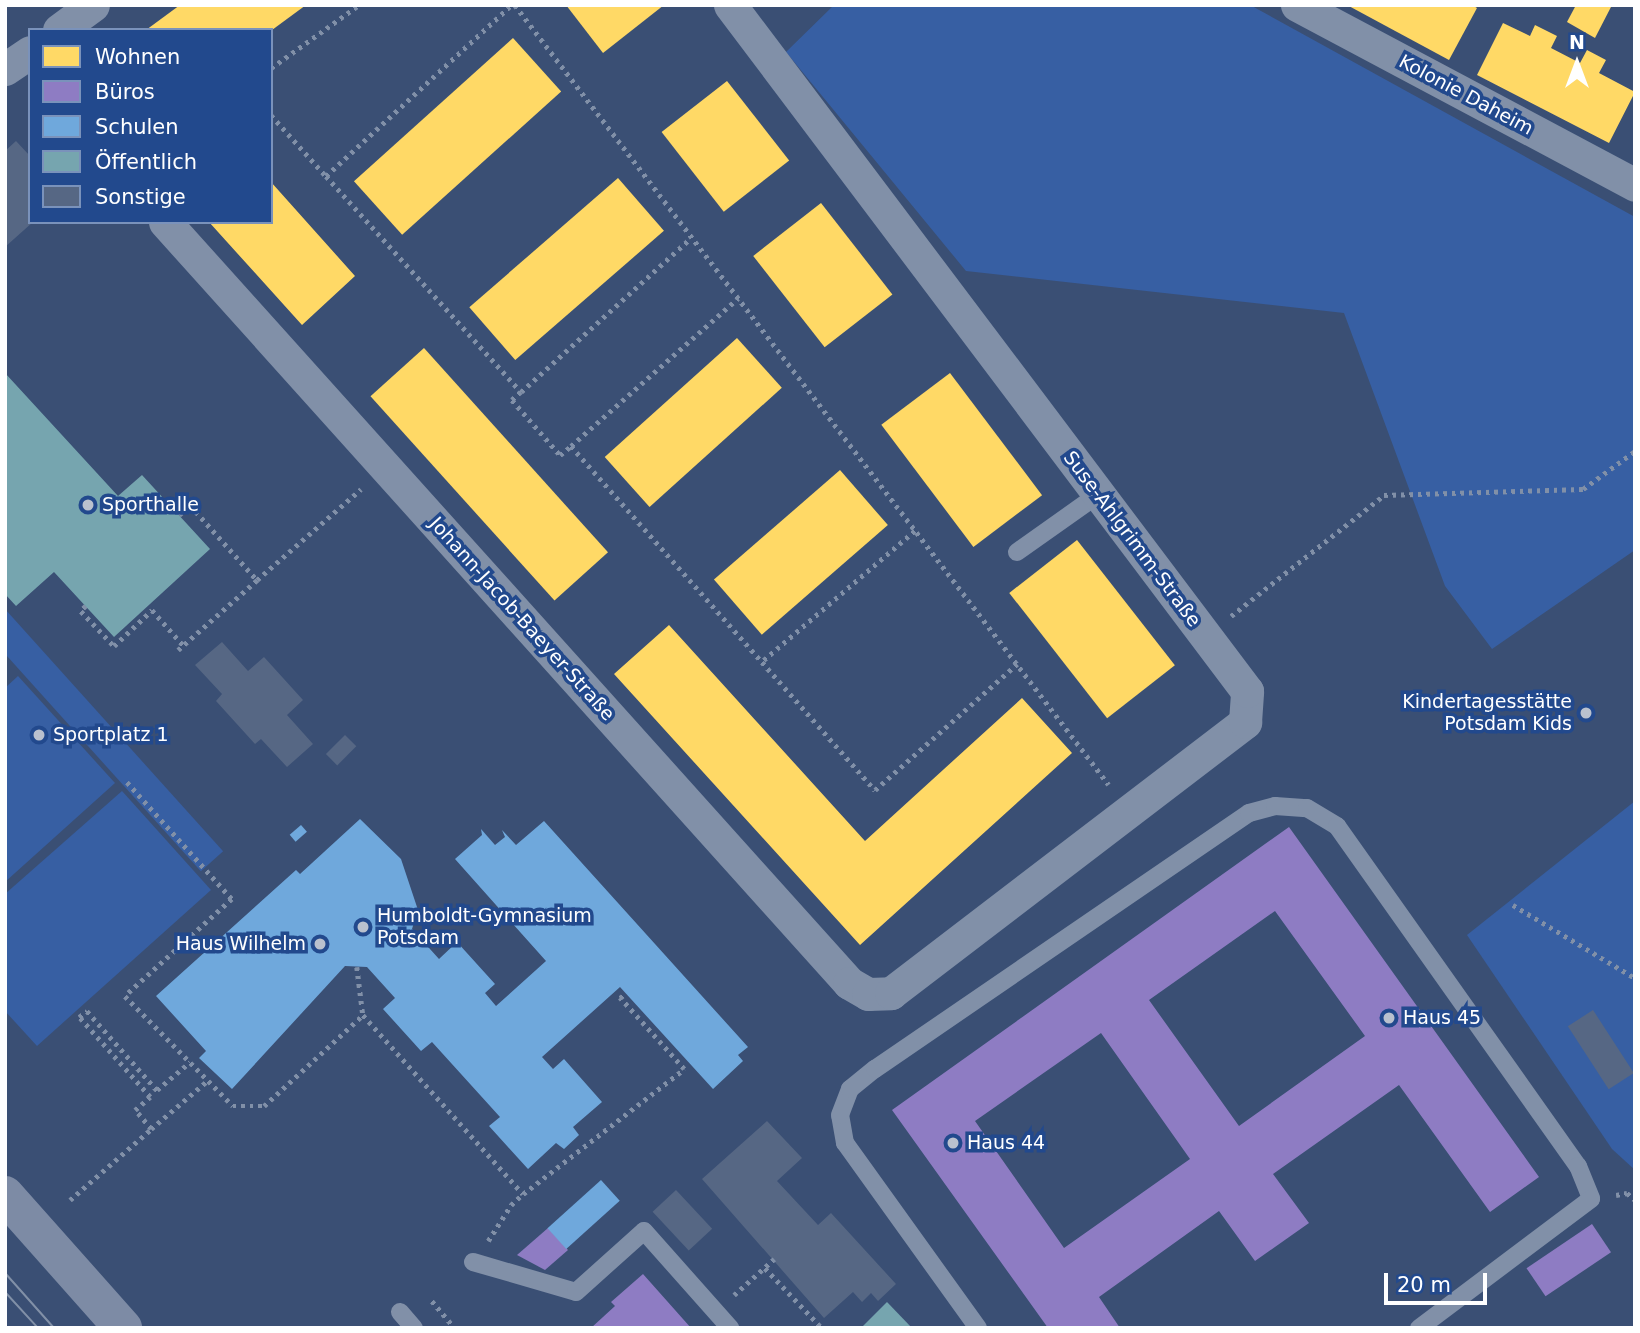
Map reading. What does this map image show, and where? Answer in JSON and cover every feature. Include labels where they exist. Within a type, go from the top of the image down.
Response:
[{"type":"main road","points":[[5,1195],[123,1328]]},
{"type":"street","points":[[63,28],[93,5]]},
{"type":"street","name":"Suse-Ahlgrimm-Straße","points":[[730,5],[1247,691],[1245,723],[891,993]]},
{"type":"street","name":"Kolonie Daheim","points":[[1297,5],[1635,185]]},
{"type":"street","name":"Johann-Jacob-Baeyer-Straße","points":[[167,224],[849,983],[869,994],[891,993]]},
{"type":"lane","points":[[1017,552],[1099,494]]},
{"type":"lane","points":[[978,1328],[845,1143],[840,1115],[850,1089],[875,1069],[1249,813],[1276,806],[1307,808],[1337,826],[1578,1166],[1591,1199],[1419,1328]]},
{"type":"lane","points":[[473,1262],[576,1292],[644,1231],[730,1328]]},
{"type":"lane","points":[[400,1312],[414,1328]]},
{"type":"path","points":[[273,67],[359,5]]},
{"type":"path","points":[[326,176],[513,5],[1128,811]]},
{"type":"path","points":[[273,116],[521,392]]},
{"type":"path","points":[[691,237],[512,400],[561,455],[738,298]]},
{"type":"path","points":[[571,446],[875,790],[1017,664]]},
{"type":"path","points":[[1206,636],[1384,495],[1583,489],[1635,451]]},
{"type":"path","points":[[178,650],[385,467]]},
{"type":"path","points":[[179,515],[190,505],[257,580]]},
{"type":"path","points":[[762,662],[915,531]]},
{"type":"path","points":[[86,606],[81,611],[114,646],[152,610],[183,645]]},
{"type":"path","points":[[127,782],[232,899],[125,996],[233,1106],[264,1106],[363,1015]]},
{"type":"path","points":[[1513,905],[1635,978]]},
{"type":"path","points":[[357,967],[363,1015],[523,1194]]},
{"type":"path","points":[[473,1262],[512,1205],[523,1194],[684,1069],[620,998],[626,993]]},
{"type":"path","points":[[151,1129],[135,1110],[150,1097],[79,1017],[87,1011],[157,1090],[190,1062]]},
{"type":"path","points":[[70,1200],[207,1080]]},
{"type":"path","points":[[713,1308],[732,1297],[774,1259]]},
{"type":"path","points":[[765,1268],[822,1328]]},
{"type":"path","points":[[432,1301],[455,1328]]},
{"type":"shaded area","points":[[834,5],[1250,5],[1635,217],[1635,550],[1492,649],[1445,586],[1344,313],[966,271],[786,52]]},
{"type":"shaded area","points":[[5,609],[223,851],[201,871],[5,654]]},
{"type":"shaded area","name":"Sportplatz 1","points":[[18,676],[115,783],[5,882],[5,688]]},
{"type":"shaded area","points":[[122,791],[211,890],[37,1046],[5,1011],[5,894]]},
{"type":"shaded area","points":[[1635,801],[1635,1170],[1612,1149],[1467,935]]},
{"type":"building: Wohnen","points":[[180,5],[306,5],[273,29],[149,28]]},
{"type":"building: Wohnen","points":[[566,5],[664,5],[603,53]]},
{"type":"building: Wohnen","points":[[1347,5],[1472,5],[1477,8],[1449,60]]},
{"type":"building: Wohnen","points":[[1576,5],[1612,5],[1595,38],[1567,22]]},
{"type":"building: Wohnen","points":[[1503,23],[1530,36],[1535,25],[1557,36],[1551,48],[1580,63],[1587,50],[1606,60],[1599,73],[1635,92],[1609,143],[1477,75]]},
{"type":"building: Wohnen","points":[[513,38],[561,92],[402,235],[354,181]]},
{"type":"building: Wohnen","points":[[727,81],[789,161],[724,212],[662,132]]},
{"type":"building: Wohnen","points":[[618,178],[664,231],[515,360],[469,307]]},
{"type":"building: Wohnen","points":[[273,184],[355,276],[302,325],[211,224],[273,224]]},
{"type":"building: Wohnen","points":[[821,203],[892,294],[825,347],[753,256]]},
{"type":"building: Wohnen","points":[[737,338],[782,388],[650,507],[605,457]]},
{"type":"building: Wohnen","points":[[424,348],[608,552],[555,601],[370,396]]},
{"type":"building: Wohnen","points":[[950,373],[1042,495],[973,547],[881,425]]},
{"type":"building: Wohnen","points":[[840,470],[888,525],[762,635],[714,580]]},
{"type":"building: Wohnen","points":[[1077,540],[1175,665],[1107,718],[1009,593]]},
{"type":"building: Wohnen","points":[[669,625],[865,841],[1022,698],[1072,753],[860,945],[614,674]]},
{"type":"building: Büros","points":[[1289,827],[1539,1177],[1490,1212],[1399,1085],[1273,1174],[1309,1223],[1255,1261],[1219,1211],[1099,1297],[1120,1328],[1048,1328],[892,1110]],"holes":[[[1275,911],[1365,1036],[1239,1126],[1149,1000]],[[1101,1033],[1190,1159],[1064,1248],[975,1121]]]},
{"type":"building: Büros","points":[[1592,1224],[1611,1252],[1546,1296],[1527,1268]]},
{"type":"building: Büros","points":[[548,1228],[568,1250],[545,1270],[517,1255]]},
{"type":"building: Büros","points":[[643,1274],[691,1328],[591,1328],[615,1306],[611,1302]]},
{"type":"building: Schulen","points":[[360,819],[401,859],[418,910],[412,929],[439,959],[457,942],[495,984],[485,993],[496,1006],[546,961],[455,859],[482,835],[481,829],[495,845],[505,837],[502,830],[516,845],[544,821],[748,1047],[738,1055],[743,1061],[713,1089],[620,987],[542,1057],[553,1069],[564,1059],[602,1102],[573,1127],[579,1135],[564,1149],[556,1143],[528,1169],[489,1126],[500,1117],[432,1042],[421,1051],[383,1009],[395,998],[367,967],[345,966],[232,1089],[199,1058],[206,1051],[156,996],[296,870],[300,874]]},
{"type":"building: Schulen","points":[[301,825],[307,832],[296,842],[290,835]]},
{"type":"building: Schulen","points":[[601,1180],[620,1201],[566,1249],[547,1228]]},
{"type":"building: Öffentlich","name":"Sporthalle","points":[[5,373],[118,496],[142,475],[210,549],[114,637],[54,572],[16,606],[5,594]]},
{"type":"building: Öffentlich","points":[[887,1302],[912,1328],[861,1328]]},
{"type":"building: Sonstige","points":[[16,141],[28,154],[28,224],[31,224],[5,247],[5,151]]},
{"type":"building: Sonstige","points":[[222,642],[248,671],[264,657],[303,700],[287,715],[313,744],[287,767],[261,739],[255,744],[216,701],[222,694],[195,665]]},
{"type":"building: Sonstige","points":[[345,735],[356,746],[337,765],[326,754]]},
{"type":"building: Sonstige","points":[[1593,1010],[1634,1073],[1609,1089],[1568,1026]]},
{"type":"building: Sonstige","points":[[767,1121],[802,1158],[777,1181],[818,1225],[831,1213],[896,1284],[878,1301],[871,1293],[862,1302],[853,1292],[824,1318],[702,1179]]},
{"type":"building: Sonstige","points":[[676,1190],[712,1229],[689,1251],[653,1212]]},
{"type":"tram line","points":[[5,1273],[54,1328]]},
{"type":"tram line","points":[[5,1292],[38,1328]]},
{"type":"place","name":"Sporthalle","points":[[88,505]]},
{"type":"place","name":"Kindertagesstätte Potsdam Kids","points":[[1586,713]]},
{"type":"place","name":"Sportplatz 1","points":[[39,735]]},
{"type":"place","name":"Humboldt-Gymnasium Potsdam","points":[[363,927]]},
{"type":"place","name":"Haus Wilhelm","points":[[320,944]]},
{"type":"place","name":"Haus 45","points":[[1389,1018]]},
{"type":"place","name":"Haus 44","points":[[953,1143]]}]
